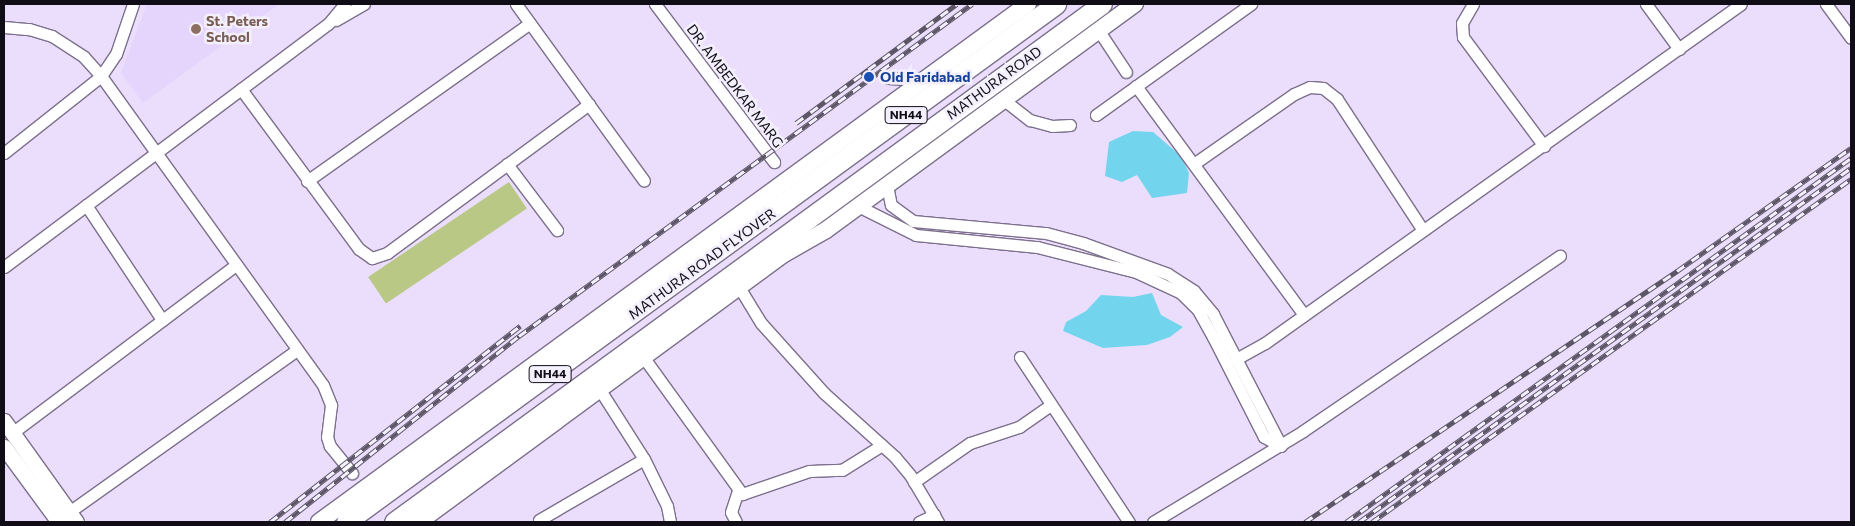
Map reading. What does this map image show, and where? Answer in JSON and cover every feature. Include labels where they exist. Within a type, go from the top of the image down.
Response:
[{"type":"highway","name":"MATHURA ROAD FLYOVER","points":[[346,522],[755,226],[1056,4]]},
{"type":"highway","name":"MATHURA ROAD","points":[[862,180],[1102,4]]},
{"type":"highway","name":"MATHURA ROAD FLYOVER","points":[[394,522],[769,250],[862,180]]},
{"type":"highway","points":[[793,249],[862,180]]},
{"type":"main road","points":[[319,522],[1028,4]]},
{"type":"main road","points":[[419,522],[739,287],[858,206],[1135,4]]},
{"type":"street","points":[[4,153],[101,76],[116,54],[133,4]]},
{"type":"street","points":[[328,24],[345,4]]},
{"type":"street","points":[[4,266],[328,24],[364,4]]},
{"type":"street","points":[[516,4],[644,181]]},
{"type":"street","name":"DR. AMBEDKAR MARG","points":[[655,4],[774,162]]},
{"type":"street","points":[[1096,115],[1251,4]]},
{"type":"street","points":[[1646,4],[1679,49]]},
{"type":"street","points":[[1236,359],[1304,315],[1422,229],[1544,146],[1742,4]]},
{"type":"street","points":[[1826,4],[1851,38]]},
{"type":"street","points":[[1468,5],[1462,23],[1463,36],[1544,146]]},
{"type":"street","points":[[307,181],[530,23]]},
{"type":"street","points":[[4,27],[29,29],[52,36],[84,57],[101,76],[330,397],[327,437],[352,473]]},
{"type":"street","points":[[1099,31],[1126,72]]},
{"type":"street","points":[[888,78],[923,80]]},
{"type":"street","points":[[1136,86],[1195,162],[1304,315]]},
{"type":"street","points":[[1195,162],[1294,94],[1310,87],[1323,88],[1338,99],[1422,229]]},
{"type":"street","points":[[241,89],[307,181],[359,248],[366,255],[379,258],[589,104]]},
{"type":"street","points":[[1004,100],[1030,120],[1052,126],[1070,125]]},
{"type":"street","points":[[507,164],[557,230]]},
{"type":"street","points":[[887,185],[890,206],[902,216],[914,221],[1046,234],[1083,243],[1168,274],[1194,291],[1213,314],[1281,446]]},
{"type":"street","points":[[86,205],[162,320]]},
{"type":"street","points":[[858,206],[916,235],[1037,247],[1136,272],[1181,293],[1198,310],[1264,437],[1281,446]]},
{"type":"street","points":[[1153,522],[1281,446],[1560,256]]},
{"type":"street","points":[[68,519],[8,427],[162,320],[236,265]]},
{"type":"street","points":[[739,287],[761,323],[824,393],[882,445],[914,482],[936,519],[919,522]]},
{"type":"street","points":[[68,519],[297,350]]},
{"type":"street","points":[[1020,357],[1129,522]]},
{"type":"street","points":[[644,358],[738,491],[747,494],[809,472],[842,470],[882,445]]},
{"type":"street","points":[[600,390],[644,459],[667,506],[670,522]]},
{"type":"street","points":[[914,482],[970,443],[1019,427],[1051,405]]},
{"type":"street","points":[[4,447],[68,519]]},
{"type":"street","points":[[539,520],[644,459]]},
{"type":"street","points":[[736,522],[731,512],[738,491]]},
{"type":"shaded area","points":[[147,4],[279,4],[143,103],[121,73]]},
{"type":"green space","points":[[509,182],[527,209],[386,304],[368,277]]},
{"type":"water","points":[[1133,131],[1153,132],[1181,156],[1189,173],[1187,193],[1152,198],[1137,175],[1122,182],[1105,176],[1109,142]]},
{"type":"water","points":[[1152,293],[1161,315],[1183,327],[1170,337],[1147,345],[1103,348],[1063,331],[1066,322],[1086,311],[1101,295],[1133,297]]},
{"type":"railway","points":[[796,123],[957,4]]},
{"type":"railway","points":[[285,522],[519,336],[972,4]]},
{"type":"railway","points":[[1305,522],[1677,271],[1851,148]]},
{"type":"railway","points":[[1346,522],[1851,158]]},
{"type":"railway","points":[[1359,522],[1851,168]]},
{"type":"railway","points":[[1372,522],[1851,179]]},
{"type":"railway","points":[[270,522],[520,326]]},
{"type":"place","name":"St. Peters School","points":[[196,29]]},
{"type":"place","name":"Old Faridabad","points":[[869,77]]}]
